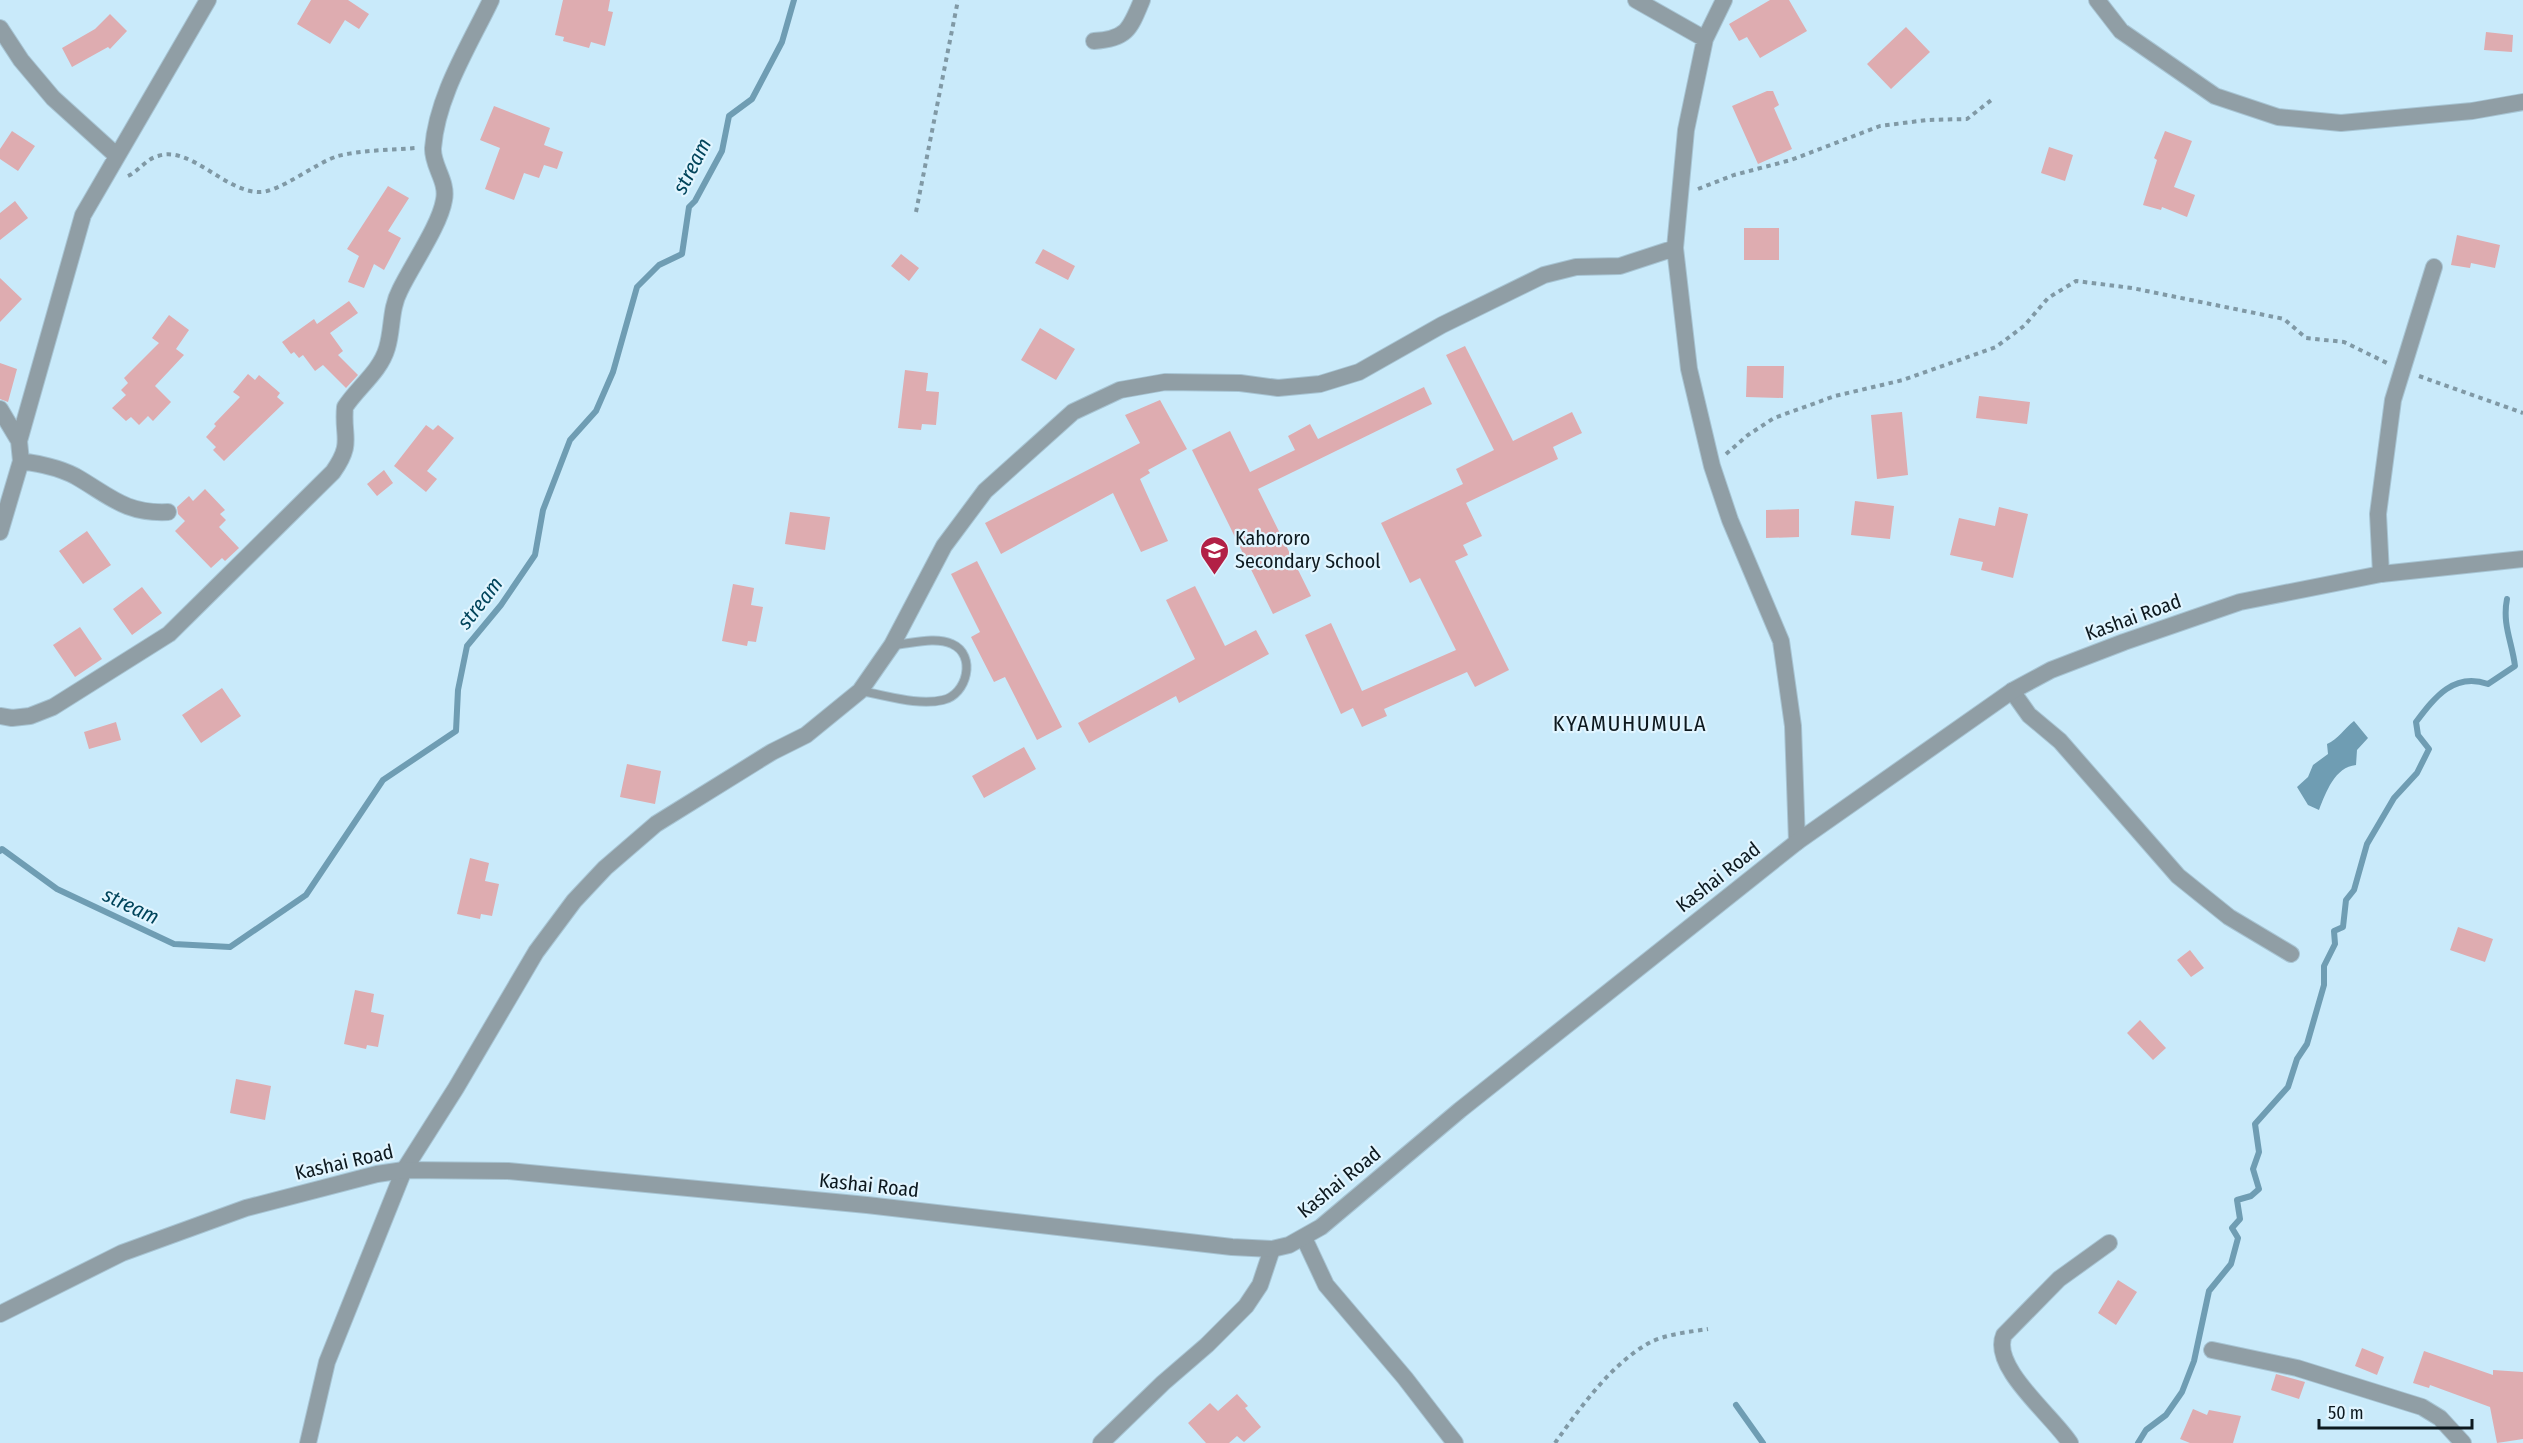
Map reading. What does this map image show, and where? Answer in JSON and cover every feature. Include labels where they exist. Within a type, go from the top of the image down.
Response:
[{"type":"street","points":[[18,441],[83,215],[208,0]]},
{"type":"street","points":[[0,716],[12,718],[30,716],[53,707],[169,634],[333,472],[344,456],[348,444],[345,407],[377,368],[387,348],[392,312],[398,293],[437,220],[445,200],[444,183],[434,161],[435,123],[491,0]]},
{"type":"street","points":[[1094,41],[1115,39],[1127,31],[1142,0]]},
{"type":"street","points":[[1636,0],[1705,39]]},
{"type":"street","points":[[1724,0],[1705,39],[1686,130],[1675,248],[1689,369],[1712,466],[1730,520],[1780,641],[1793,726],[1797,842]]},
{"type":"street","points":[[2097,0],[2121,31],[2215,96],[2278,117],[2341,123],[2472,111],[2523,102]]},
{"type":"street","points":[[0,28],[21,60],[53,98],[117,156]]},
{"type":"street","points":[[308,1443],[327,1362],[404,1170],[456,1088],[536,952],[574,901],[605,868],[656,824],[772,752],[806,735],[861,691],[892,645],[944,546],[984,491],[1073,412],[1120,390],[1165,382],[1240,383],[1278,388],[1320,384],[1359,372],[1470,310],[1544,275],[1576,267],[1620,266],[1675,248]]},
{"type":"street","points":[[2381,574],[2378,514],[2393,400],[2434,267]]},
{"type":"street","points":[[0,409],[18,441],[21,461],[0,532]]},
{"type":"street","points":[[21,461],[42,464],[73,475],[112,501],[133,510],[168,512]]},
{"type":"street","name":"Kashai Road","points":[[0,1314],[122,1253],[246,1208],[376,1174],[404,1170],[519,1172],[855,1204],[1232,1247],[1272,1249],[1304,1238],[1322,1227],[1478,1095],[1797,842],[2012,691],[2051,670],[2240,602],[2381,574],[2523,560]]},
{"type":"street","points":[[2012,691],[2029,715],[2060,741],[2178,876],[2229,917],[2290,954]]},
{"type":"street","points":[[1304,1238],[1326,1285],[1405,1378],[1455,1443]]},
{"type":"street","points":[[2070,1443],[2021,1386],[2000,1351],[2001,1342],[2004,1335],[2059,1279],[2109,1243]]},
{"type":"street","points":[[1101,1443],[1163,1383],[1208,1345],[1246,1306],[1260,1285],[1272,1249]]},
{"type":"street","points":[[2212,1350],[2297,1368],[2422,1407],[2440,1418],[2463,1443]]},
{"type":"lane","points":[[861,691],[923,702],[944,700],[957,694],[967,669],[965,655],[953,644],[937,641],[892,645]]},
{"type":"path","points":[[916,212],[958,0]]},
{"type":"path","points":[[1679,198],[1734,175],[1791,160],[1871,129],[1927,120],[1967,119],[1994,98]]},
{"type":"path","points":[[101,182],[118,181],[156,156],[166,154],[198,165],[236,187],[261,193],[272,190],[313,166],[339,156],[433,146]]},
{"type":"path","points":[[1712,466],[1748,435],[1774,418],[1836,396],[1903,380],[1996,347],[2024,326],[2048,298],[2076,281],[2133,288],[2284,319],[2306,338],[2344,342],[2401,370],[2523,412]]},
{"type":"path","points":[[1555,1443],[1572,1420],[1630,1356],[1651,1342],[1708,1329]]},
{"type":"water","points":[[2354,721],[2368,738],[2357,750],[2356,765],[2342,770],[2337,775],[2328,788],[2319,810],[2308,805],[2297,787],[2308,777],[2313,765],[2328,754],[2327,744],[2338,737]]},
{"type":"building","points":[[311,0],[348,0],[369,14],[359,29],[345,20],[330,44],[297,24]]},
{"type":"building","points":[[563,0],[610,0],[608,11],[613,12],[605,46],[591,42],[589,48],[563,41],[564,37],[555,35]]},
{"type":"building","points":[[1770,0],[1789,0],[1807,31],[1760,58],[1747,37],[1739,41],[1729,24]]},
{"type":"building","points":[[110,14],[127,31],[110,49],[108,47],[72,67],[62,48],[95,29]]},
{"type":"building","points":[[1906,27],[1930,52],[1891,89],[1867,64]]},
{"type":"building","points":[[2486,32],[2513,35],[2512,52],[2484,50]]},
{"type":"building","points":[[1767,91],[1773,91],[1779,105],[1774,108],[1792,149],[1758,164],[1732,106]]},
{"type":"building","points":[[494,106],[550,128],[544,145],[563,152],[557,169],[544,165],[539,178],[524,173],[514,200],[485,189],[500,148],[480,140]]},
{"type":"building","points":[[12,131],[35,146],[18,171],[0,159],[0,149]]},
{"type":"building","points":[[2165,131],[2192,141],[2174,187],[2195,195],[2187,217],[2162,207],[2161,210],[2143,205],[2157,160],[2154,158]]},
{"type":"building","points":[[2049,147],[2073,155],[2065,181],[2041,173]]},
{"type":"building","points":[[388,186],[409,198],[388,231],[401,238],[384,270],[374,264],[364,288],[348,282],[359,256],[347,249]]},
{"type":"building","points":[[15,201],[28,218],[0,240],[0,213]]},
{"type":"building","points":[[1744,228],[1779,228],[1779,260],[1744,260]]},
{"type":"building","points":[[2457,235],[2500,245],[2495,268],[2471,263],[2470,268],[2451,265]]},
{"type":"building","points":[[1043,249],[1075,266],[1068,280],[1035,263]]},
{"type":"building","points":[[901,254],[919,268],[909,281],[891,266]]},
{"type":"building","points":[[0,278],[22,299],[0,322]]},
{"type":"building","points":[[349,301],[358,313],[330,333],[343,351],[338,355],[358,375],[346,388],[323,365],[315,371],[303,355],[299,358],[294,352],[291,354],[282,342],[314,319],[317,324]]},
{"type":"building","points":[[169,315],[189,330],[176,349],[184,355],[155,386],[171,402],[153,421],[148,416],[139,425],[131,417],[126,421],[112,408],[126,395],[121,390],[128,383],[124,378],[159,343],[152,338]]},
{"type":"building","points":[[1040,328],[1075,349],[1056,380],[1021,360]]},
{"type":"building","points":[[1465,346],[1513,441],[1572,412],[1582,433],[1553,447],[1558,459],[1466,503],[1482,536],[1463,545],[1468,555],[1455,561],[1509,670],[1475,687],[1467,672],[1384,709],[1387,716],[1362,727],[1353,708],[1341,714],[1305,635],[1331,623],[1362,691],[1456,650],[1420,578],[1410,583],[1381,523],[1463,484],[1456,469],[1494,450],[1446,355]]},
{"type":"building","points":[[0,363],[17,369],[8,402],[0,399]]},
{"type":"building","points":[[1747,366],[1784,366],[1783,398],[1746,397]]},
{"type":"building","points":[[905,370],[928,373],[926,391],[939,392],[936,425],[922,424],[921,430],[898,428]]},
{"type":"building","points":[[248,374],[255,380],[259,375],[280,393],[277,397],[284,403],[224,461],[213,450],[216,447],[206,437],[216,426],[214,424],[240,397],[233,392]]},
{"type":"building","points":[[1424,387],[1432,404],[1258,489],[1311,596],[1273,614],[1192,450],[1230,431],[1250,472],[1295,450],[1288,436],[1310,424],[1318,439]]},
{"type":"building","points":[[1979,396],[2030,402],[2027,424],[1976,418]]},
{"type":"building","points":[[1160,400],[1187,449],[1148,470],[1150,473],[1140,479],[1168,541],[1141,552],[1113,493],[1001,554],[985,523],[1140,443],[1125,415]]},
{"type":"building","points":[[1902,412],[1908,475],[1877,479],[1871,415]]},
{"type":"building","points":[[426,425],[433,430],[438,425],[454,438],[427,471],[437,479],[426,492],[394,466]]},
{"type":"building","points":[[384,470],[393,483],[377,496],[367,484]]},
{"type":"building","points":[[205,489],[225,510],[220,514],[226,520],[219,527],[239,548],[225,561],[222,558],[211,568],[175,531],[185,521],[178,514],[177,507],[189,496],[193,501]]},
{"type":"building","points":[[1855,501],[1894,506],[1890,539],[1851,535]]},
{"type":"building","points":[[1999,507],[2028,514],[2013,578],[1981,570],[1983,562],[1950,555],[1959,518],[1995,526]]},
{"type":"building","points":[[1799,509],[1799,537],[1766,538],[1766,510]]},
{"type":"building","points":[[790,512],[830,517],[825,550],[785,544]]},
{"type":"building","points":[[87,531],[111,565],[83,584],[59,551]]},
{"type":"building","points":[[977,561],[1062,727],[1037,740],[1005,677],[994,682],[971,637],[980,632],[951,574]]},
{"type":"building","points":[[733,584],[754,588],[751,605],[763,607],[756,642],[748,641],[747,646],[722,641]]},
{"type":"building","points":[[1195,586],[1225,646],[1256,630],[1269,654],[1179,703],[1176,696],[1089,743],[1078,723],[1195,659],[1166,600]]},
{"type":"building","points":[[142,587],[162,613],[132,635],[113,609]]},
{"type":"building","points":[[80,627],[102,659],[75,677],[53,645]]},
{"type":"building","points":[[222,688],[241,716],[201,743],[182,715]]},
{"type":"building","points":[[116,722],[121,740],[89,749],[84,732]]},
{"type":"building","points":[[1024,747],[1036,769],[984,798],[972,776]]},
{"type":"building","points":[[627,764],[661,771],[655,804],[620,797]]},
{"type":"building","points":[[470,858],[489,863],[485,881],[499,884],[492,916],[481,914],[480,919],[457,914]]},
{"type":"building","points":[[2458,927],[2493,939],[2485,962],[2450,950]]},
{"type":"building","points":[[2190,950],[2204,968],[2191,977],[2177,960]]},
{"type":"building","points":[[355,990],[374,994],[371,1012],[384,1015],[378,1047],[367,1045],[366,1049],[344,1044]]},
{"type":"building","points":[[2140,1020],[2166,1048],[2153,1060],[2127,1033]]},
{"type":"building","points":[[236,1079],[271,1086],[265,1120],[230,1113]]},
{"type":"building","points":[[2118,1280],[2137,1292],[2116,1325],[2098,1313]]},
{"type":"building","points":[[2362,1348],[2384,1357],[2377,1375],[2355,1366]]},
{"type":"building","points":[[2424,1351],[2493,1375],[2493,1370],[2523,1372],[2523,1439],[2497,1443],[2490,1407],[2430,1385],[2429,1388],[2413,1383]]},
{"type":"building","points":[[2276,1374],[2305,1382],[2299,1399],[2271,1390]]},
{"type":"building","points":[[1237,1394],[1248,1406],[1245,1408],[1261,1427],[1244,1442],[1237,1436],[1229,1443],[1206,1443],[1188,1423],[1210,1403],[1218,1411]]},
{"type":"building","points":[[2193,1409],[2207,1415],[2209,1410],[2241,1416],[2233,1443],[2190,1443],[2180,1439]]},
{"type":"waterway","name":"stream","points":[[0,851],[2,849],[57,889],[174,944],[230,947],[306,895],[383,780],[456,731],[458,690],[467,646],[501,605],[535,555],[543,510],[570,440],[596,411],[613,372],[637,287],[659,265],[682,254],[689,207],[695,201],[722,151],[729,116],[752,99],[782,42],[794,0]]},
{"type":"waterway","points":[[2138,1443],[2146,1430],[2166,1415],[2182,1392],[2194,1361],[2209,1291],[2231,1264],[2238,1238],[2232,1228],[2240,1219],[2237,1200],[2251,1196],[2259,1189],[2253,1169],[2259,1152],[2255,1124],[2288,1087],[2297,1059],[2307,1044],[2324,985],[2324,966],[2335,944],[2334,931],[2343,927],[2346,900],[2354,890],[2367,844],[2394,798],[2417,773],[2429,749],[2418,735],[2416,722],[2446,689],[2465,681],[2488,684],[2515,666],[2506,617],[2507,599]]},
{"type":"waterway","points":[[1736,1405],[1763,1443]]},
{"type":"place","name":"Kahororo Secondary School","points":[[1214,576]]},
{"type":"district","name":"KYAMUHUMULA","points":[[1630,723]]}]
